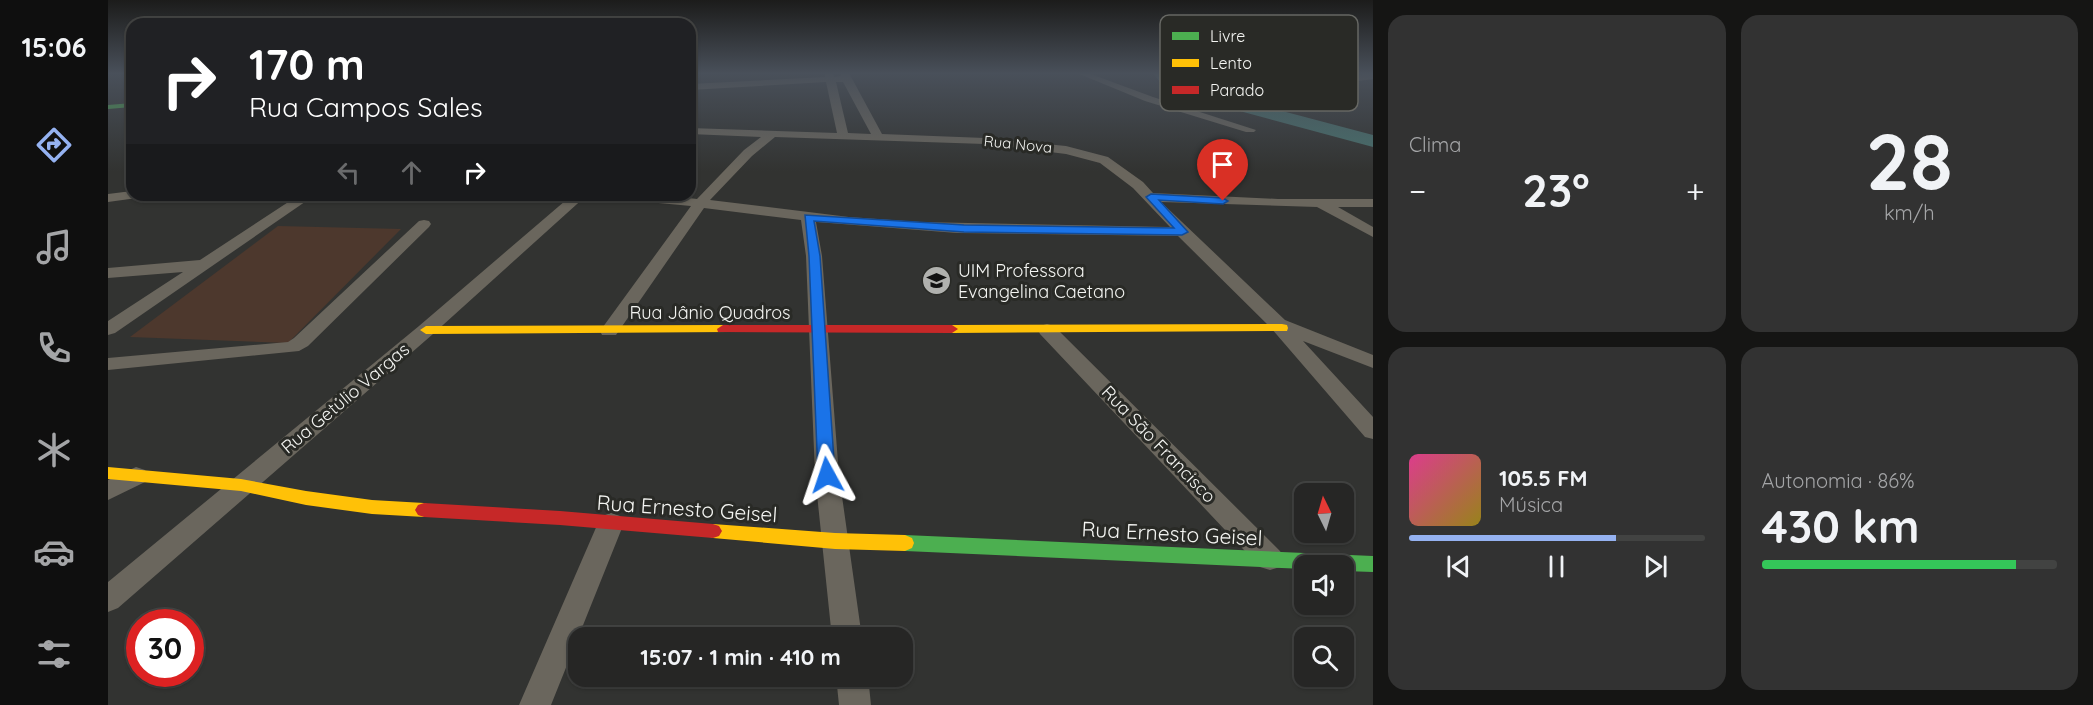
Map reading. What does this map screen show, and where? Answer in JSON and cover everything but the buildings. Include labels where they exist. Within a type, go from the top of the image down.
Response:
[{"type":"street","points":[[837,106],[843,134]]},
{"type":"street","points":[[862,106],[877,135]]},
{"type":"street","points":[[1188,111],[1250,130]]},
{"type":"street","name":"Rua Nova","points":[[696,130],[877,135],[985,141],[1080,152],[1104,160],[1151,197],[1182,232],[1280,326],[1373,431]]},
{"type":"street","points":[[609,330],[701,202],[748,153],[773,133]]},
{"type":"street","points":[[108,198],[126,196]]},
{"type":"street","points":[[1151,197],[1320,203],[1373,202]]},
{"type":"street","points":[[108,329],[299,201]]},
{"type":"street","name":"Rua Getúlio Vargas","points":[[108,599],[426,330],[573,201]]},
{"type":"street","points":[[689,201],[808,217],[964,229],[1182,232]]},
{"type":"street","points":[[1320,203],[1373,233]]},
{"type":"street","points":[[808,217],[814,256],[823,426],[846,627]]},
{"type":"street","points":[[108,364],[296,346],[424,224]]},
{"type":"street","points":[[108,273],[205,265]]},
{"type":"street","name":"Rua Nova","points":[[1280,326],[1373,362]]},
{"type":"street","name":"Rua Jânio Quadros","points":[[426,330],[1047,330],[1280,326]]},
{"type":"street","name":"Rua São Francisco","points":[[1047,330],[1270,559]]},
{"type":"street","name":"Rua Ernesto Geisel","points":[[108,473],[241,485],[306,498],[372,507],[835,541],[1373,564]]},
{"type":"street","points":[[108,491],[136,476]]},
{"type":"street","points":[[536,705],[540,689],[611,523]]},
{"type":"street","points":[[853,687],[855,705]]},
{"type":"shaded area","points":[[278,226],[401,229],[288,343],[130,337]]},
{"type":"waterway","points":[[1261,111],[1373,141]]},
{"type":"traffic: fast","points":[[108,107],[121,106]]},
{"type":"traffic: fast","points":[[905,543],[1373,564]]},
{"type":"traffic: slow","points":[[952,329],[1282,328]]},
{"type":"traffic: slow","points":[[426,330],[723,329]]},
{"type":"traffic: slow","points":[[108,473],[241,485],[306,498],[372,507],[424,510]]},
{"type":"traffic: slow","points":[[713,531],[835,541],[905,543]]},
{"type":"traffic: jam","points":[[723,329],[952,329]]},
{"type":"traffic: jam","points":[[424,510],[560,518],[713,531]]},
{"type":"place","name":"UIM Professora Evangelina Caetano","points":[[937,280]]},
{"type":"route","points":[[827,475],[814,256],[808,217],[964,229],[1182,232],[1151,197],[1223,201]]}]
